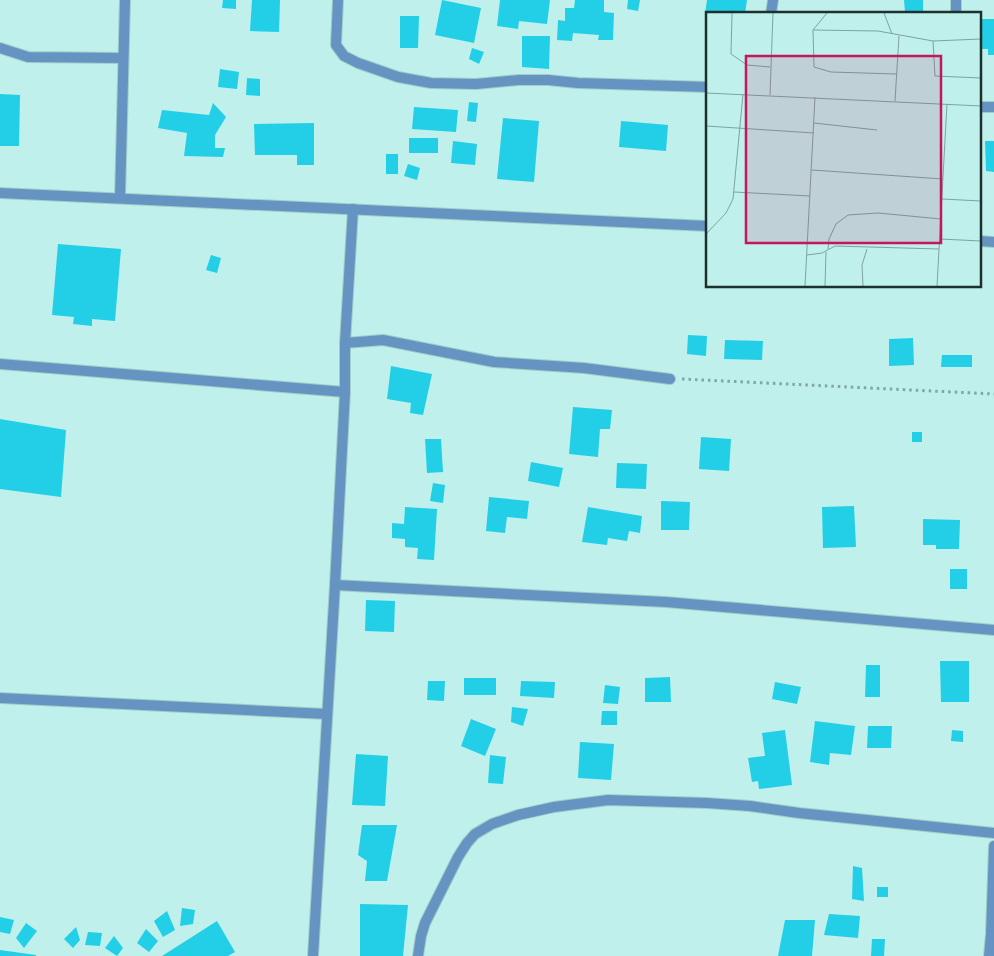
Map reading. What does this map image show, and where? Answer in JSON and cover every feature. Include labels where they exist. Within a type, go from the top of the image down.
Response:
[{"type":"street","points":[[120,198],[125,0]]},
{"type":"street","points":[[338,0],[336,44],[344,56],[398,77],[431,83],[476,84],[519,80],[548,80],[578,83],[706,87]]},
{"type":"street","points":[[0,48],[28,57],[123,58]]},
{"type":"street","points":[[0,193],[706,226]]},
{"type":"street","points":[[314,956],[335,585],[345,392],[345,342],[353,209]]},
{"type":"street","points":[[345,342],[384,340],[494,362],[584,368],[670,379]]},
{"type":"street","points":[[0,364],[345,392]]},
{"type":"street","points":[[335,585],[666,602],[994,630]]},
{"type":"street","points":[[0,698],[327,714]]},
{"type":"street","points":[[418,956],[425,923],[467,843],[476,834],[492,824],[518,815],[554,807],[608,800],[707,803],[994,833]]},
{"type":"street","points":[[989,956],[992,934],[994,846]]},
{"type":"path","points":[[670,379],[994,394]]},
{"type":"building","points":[[223,0],[236,0],[236,9],[222,8]]},
{"type":"building","points":[[252,0],[280,0],[279,32],[250,31]]},
{"type":"building","points":[[442,0],[481,8],[474,43],[435,35]]},
{"type":"building","points":[[500,0],[550,0],[547,24],[519,21],[518,29],[497,26]]},
{"type":"building","points":[[575,0],[604,0],[604,12],[614,13],[613,40],[598,40],[599,35],[573,33],[572,41],[557,40],[558,20],[565,21],[565,8],[574,8]]},
{"type":"building","points":[[628,0],[640,0],[638,11],[627,9]]},
{"type":"building","points":[[707,0],[747,0],[745,12],[706,12],[705,14]]},
{"type":"building","points":[[904,0],[923,0],[923,11],[905,12]]},
{"type":"building","points":[[400,16],[419,16],[418,48],[400,48]]},
{"type":"building","points":[[982,19],[994,19],[994,55],[988,55],[988,49],[982,49]]},
{"type":"building","points":[[522,36],[550,36],[549,69],[522,67]]},
{"type":"building","points":[[472,48],[484,52],[479,64],[469,59]]},
{"type":"building","points":[[220,69],[239,72],[237,89],[218,87]]},
{"type":"building","points":[[247,78],[260,79],[260,96],[246,95]]},
{"type":"building","points":[[0,94],[20,95],[19,146],[0,146]]},
{"type":"building","points":[[469,102],[478,103],[476,122],[467,121]]},
{"type":"building","points":[[213,103],[226,117],[215,135],[215,148],[225,148],[223,157],[184,156],[187,133],[158,128],[162,110],[209,115]]},
{"type":"building","points":[[414,107],[458,110],[456,132],[412,129]]},
{"type":"building","points":[[503,118],[539,121],[534,182],[497,179]]},
{"type":"building","points":[[621,121],[668,125],[666,151],[619,147]]},
{"type":"building","points":[[314,123],[314,165],[297,165],[297,155],[255,155],[254,124]]},
{"type":"building","points":[[409,138],[438,138],[438,153],[409,153]]},
{"type":"building","points":[[453,141],[477,144],[475,165],[451,163]]},
{"type":"building","points":[[985,141],[994,141],[994,172],[986,171]]},
{"type":"building","points":[[386,154],[398,154],[398,174],[386,174]]},
{"type":"building","points":[[408,164],[420,168],[417,180],[404,176]]},
{"type":"building","points":[[58,244],[121,249],[115,321],[92,319],[92,326],[73,324],[74,317],[52,315]]},
{"type":"building","points":[[211,255],[221,258],[217,273],[206,270]]},
{"type":"building","points":[[688,335],[707,336],[706,356],[687,354]]},
{"type":"building","points":[[913,338],[914,365],[889,366],[889,339]]},
{"type":"building","points":[[725,340],[763,341],[762,360],[724,359]]},
{"type":"building","points":[[942,355],[972,355],[972,367],[941,367]]},
{"type":"building","points":[[391,366],[432,374],[423,415],[410,413],[411,403],[387,399]]},
{"type":"building","points":[[573,407],[612,410],[610,429],[600,429],[598,457],[569,454]]},
{"type":"building","points":[[0,419],[66,430],[61,497],[0,489]]},
{"type":"building","points":[[912,432],[922,432],[922,442],[912,442]]},
{"type":"building","points":[[701,437],[731,439],[729,471],[699,469]]},
{"type":"building","points":[[425,439],[441,439],[443,472],[427,473]]},
{"type":"building","points":[[531,462],[563,468],[559,487],[528,481]]},
{"type":"building","points":[[617,463],[647,464],[646,489],[616,488]]},
{"type":"building","points":[[433,483],[445,485],[443,503],[430,501]]},
{"type":"building","points":[[489,497],[529,501],[527,519],[507,517],[505,533],[486,531]]},
{"type":"building","points":[[661,501],[690,502],[689,530],[661,530]]},
{"type":"building","points":[[854,506],[856,547],[823,548],[822,507]]},
{"type":"building","points":[[405,507],[437,509],[434,560],[417,559],[418,548],[405,547],[405,539],[392,538],[392,523],[404,524]]},
{"type":"building","points":[[588,507],[642,516],[640,533],[629,531],[627,541],[608,538],[607,545],[582,542]]},
{"type":"building","points":[[923,519],[960,520],[959,549],[936,549],[936,545],[923,545]]},
{"type":"building","points":[[950,569],[967,569],[967,589],[950,589]]},
{"type":"building","points":[[366,600],[395,601],[394,632],[365,631]]},
{"type":"building","points":[[940,661],[969,661],[969,702],[941,702]]},
{"type":"building","points":[[866,665],[880,665],[880,697],[865,697]]},
{"type":"building","points":[[670,677],[671,702],[645,702],[645,678]]},
{"type":"building","points":[[464,678],[496,678],[496,695],[464,695]]},
{"type":"building","points":[[428,681],[445,681],[444,701],[427,700]]},
{"type":"building","points":[[521,681],[555,682],[554,698],[520,696]]},
{"type":"building","points":[[775,682],[801,687],[797,704],[772,699]]},
{"type":"building","points":[[605,685],[620,687],[618,704],[603,703]]},
{"type":"building","points":[[512,707],[528,709],[523,726],[511,722]]},
{"type":"building","points":[[602,711],[617,711],[617,725],[601,725]]},
{"type":"building","points":[[471,719],[496,729],[485,756],[461,746]]},
{"type":"building","points":[[815,721],[855,726],[851,755],[830,753],[829,765],[810,762]]},
{"type":"building","points":[[868,726],[892,726],[891,748],[867,748]]},
{"type":"building","points":[[785,730],[792,785],[759,789],[758,781],[752,782],[748,758],[765,756],[762,733]]},
{"type":"building","points":[[952,730],[963,731],[963,742],[951,741]]},
{"type":"building","points":[[580,742],[614,744],[611,780],[578,778]]},
{"type":"building","points":[[356,754],[388,756],[385,806],[352,805]]},
{"type":"building","points":[[490,755],[506,757],[503,784],[488,783]]},
{"type":"building","points":[[362,825],[397,825],[387,881],[365,881],[367,861],[358,855]]},
{"type":"building","points":[[853,866],[862,868],[864,901],[852,899]]},
{"type":"building","points":[[877,887],[888,887],[888,897],[877,897]]},
{"type":"building","points":[[360,904],[408,905],[403,956],[360,956]]},
{"type":"building","points":[[182,908],[195,910],[193,924],[180,926]]},
{"type":"building","points":[[167,911],[175,930],[163,937],[154,921]]},
{"type":"building","points":[[829,914],[860,916],[858,938],[824,935]]},
{"type":"building","points":[[0,917],[14,920],[10,934],[0,932]]},
{"type":"building","points":[[785,920],[815,920],[812,956],[778,956]]},
{"type":"building","points":[[217,921],[235,952],[228,956],[162,956]]},
{"type":"building","points":[[26,923],[37,931],[24,948],[16,938]]},
{"type":"building","points":[[76,927],[80,940],[73,948],[64,939]]},
{"type":"building","points":[[146,929],[158,941],[149,952],[137,943]]},
{"type":"building","points":[[88,932],[102,933],[100,946],[85,945]]},
{"type":"building","points":[[114,936],[123,948],[117,956],[105,948]]},
{"type":"building","points":[[872,939],[885,939],[884,956],[871,956]]},
{"type":"building","points":[[0,950],[36,955],[36,956],[0,956]]}]
